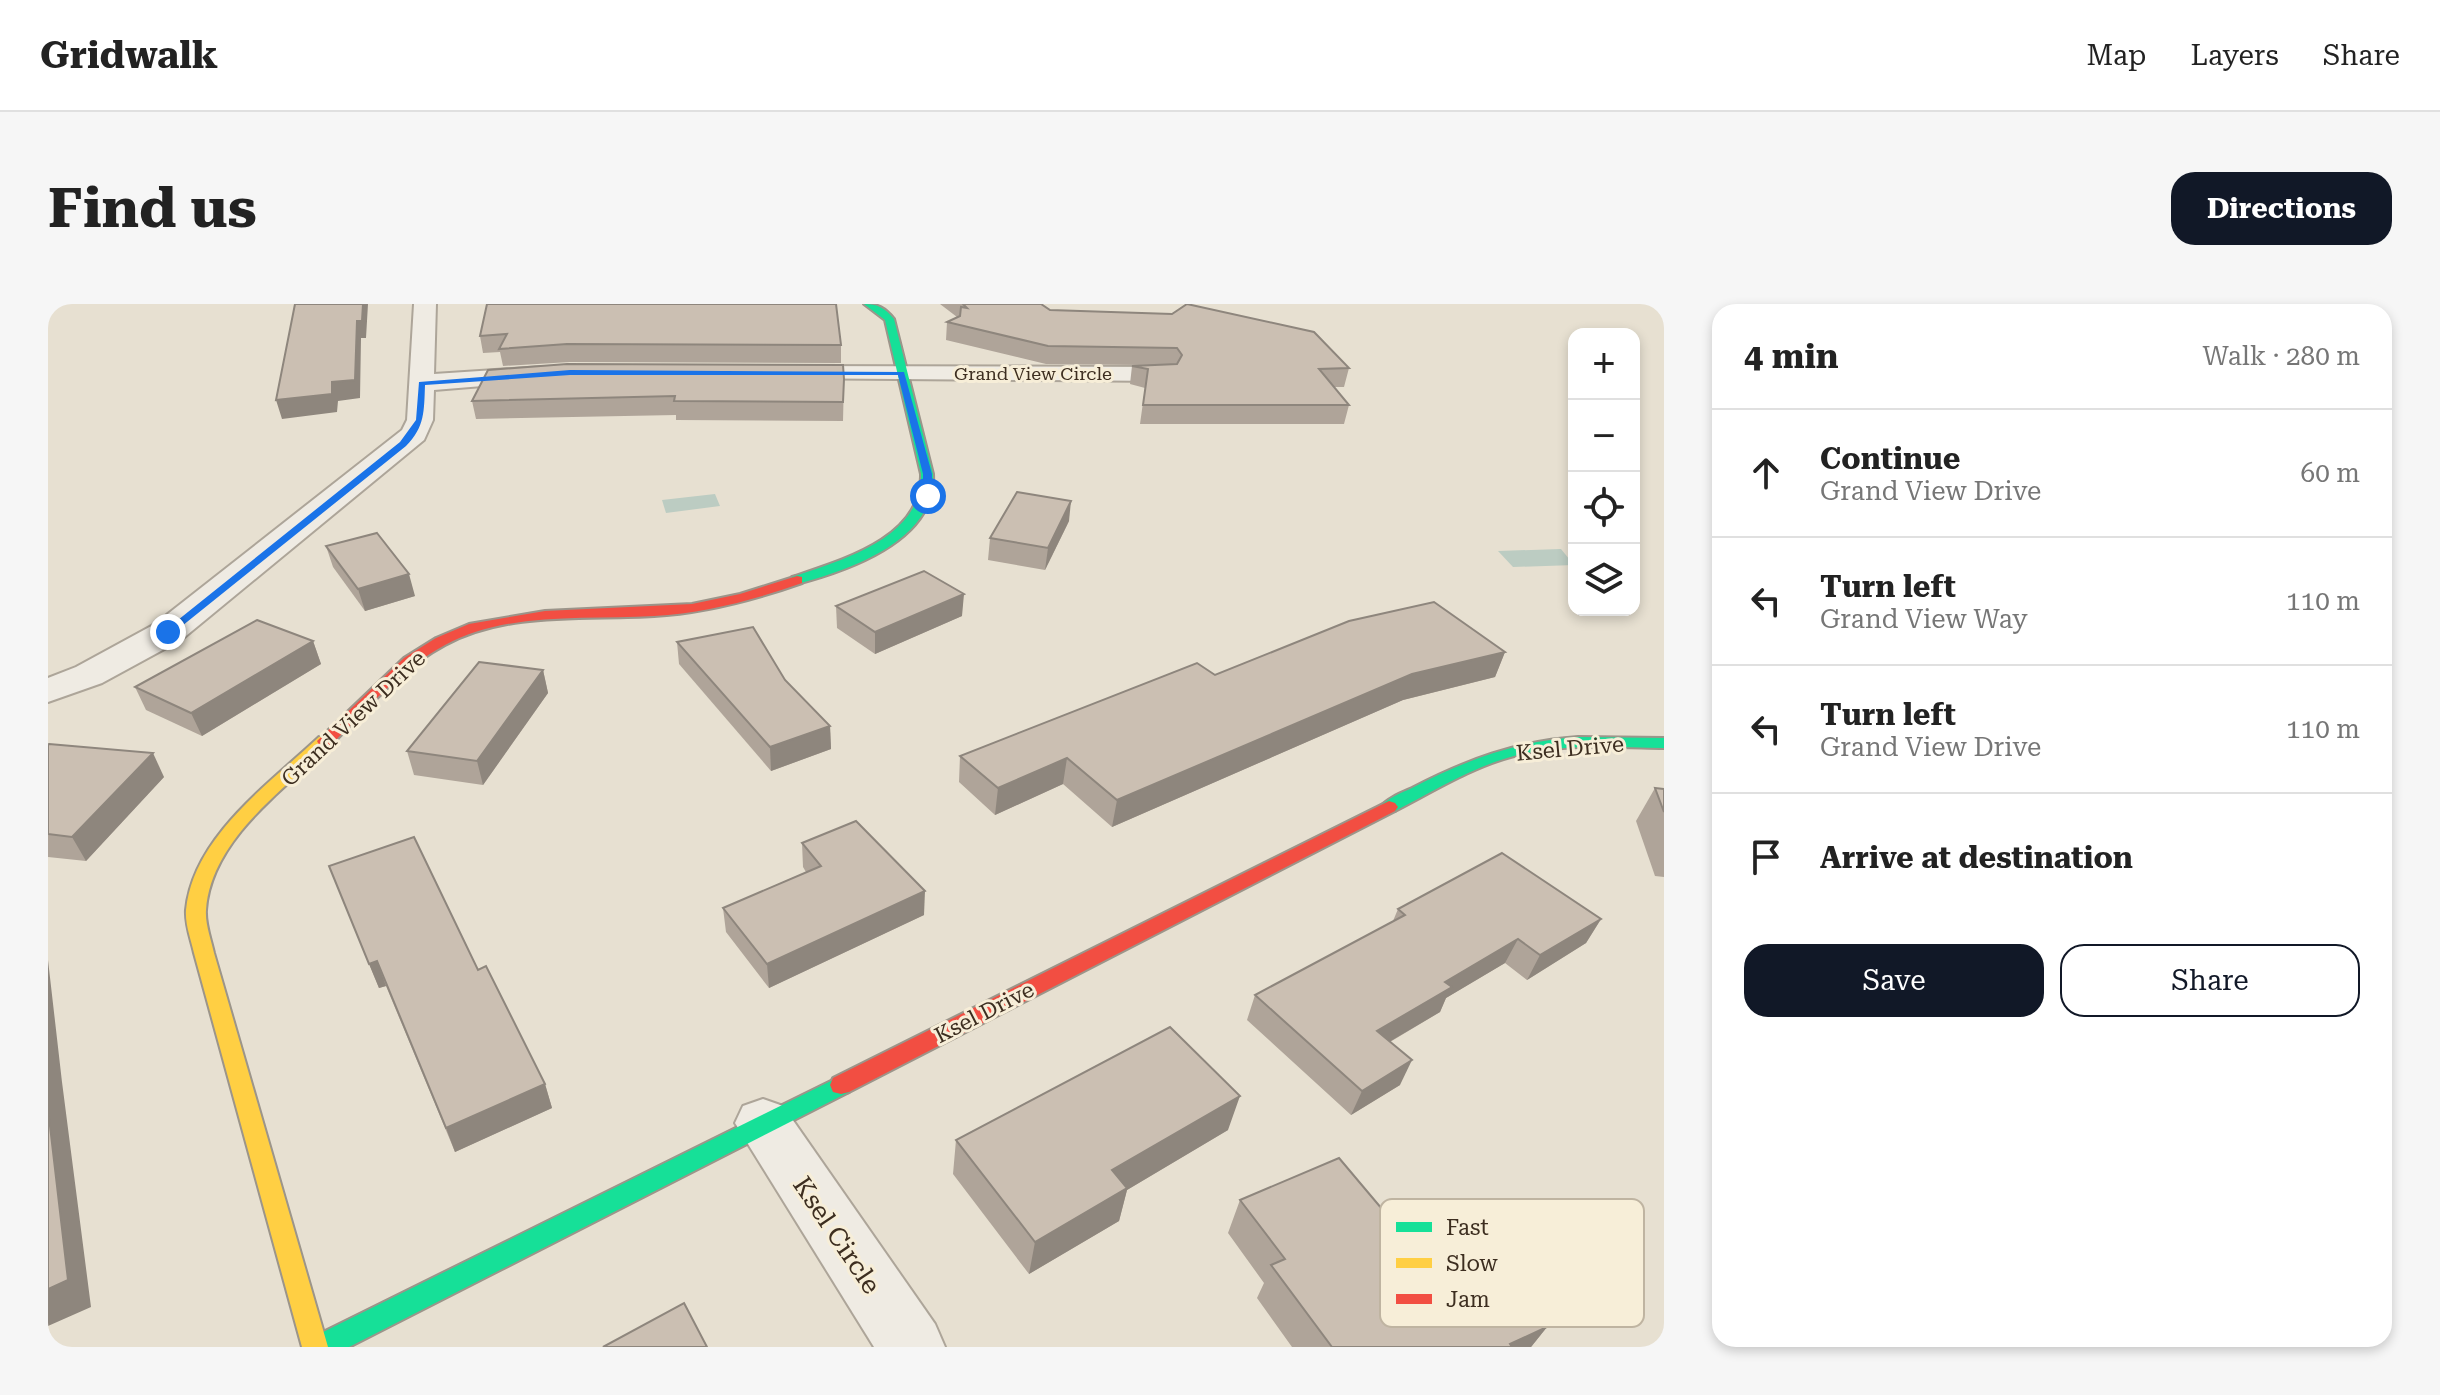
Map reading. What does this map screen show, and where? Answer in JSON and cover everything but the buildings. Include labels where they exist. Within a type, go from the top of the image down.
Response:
[{"type":"street","points":[[48,691],[89,675],[168,632],[414,434],[420,420],[425,304]]},
{"type":"street","name":"Grand View Drive","points":[[318,1347],[204,953],[196,911],[207,868],[235,828],[409,661],[441,640],[481,625],[522,616],[651,612],[694,608],[746,597],[797,581],[887,539],[915,518],[928,496],[927,474],[889,319],[882,311],[868,304]]},
{"type":"street","points":[[421,383],[570,372]]},
{"type":"street","name":"Grand View Circle","points":[[760,373],[1164,374]]},
{"type":"street","name":"Ksel Drive","points":[[318,1347],[1477,763],[1526,748],[1595,741],[1664,743]]},
{"type":"street","name":"Ksel Circle","points":[[763,1123],[912,1347]]},
{"type":"shaded area","points":[[715,494],[720,506],[666,513],[662,500]]},
{"type":"shaded area","points":[[1561,549],[1568,558],[1568,565],[1513,567],[1498,551]]},
{"type":"traffic: fast","points":[[797,580],[865,553],[899,533],[912,522],[926,497],[927,474],[889,319],[882,311],[868,304]]},
{"type":"traffic: fast","points":[[1389,807],[1456,773],[1509,752],[1578,742],[1664,743]]},
{"type":"traffic: fast","points":[[321,1347],[841,1085]]},
{"type":"traffic: slow","points":[[315,1347],[204,953],[196,910],[201,885],[227,839],[265,796],[325,741]]},
{"type":"traffic: jam","points":[[325,741],[409,661],[441,641],[474,628],[545,615],[692,608],[745,597],[797,580]]},
{"type":"traffic: jam","points":[[841,1085],[1389,807]]},
{"type":"route","points":[[168,632],[414,434],[420,420],[421,383],[570,372],[901,373],[927,474],[928,496]]}]
